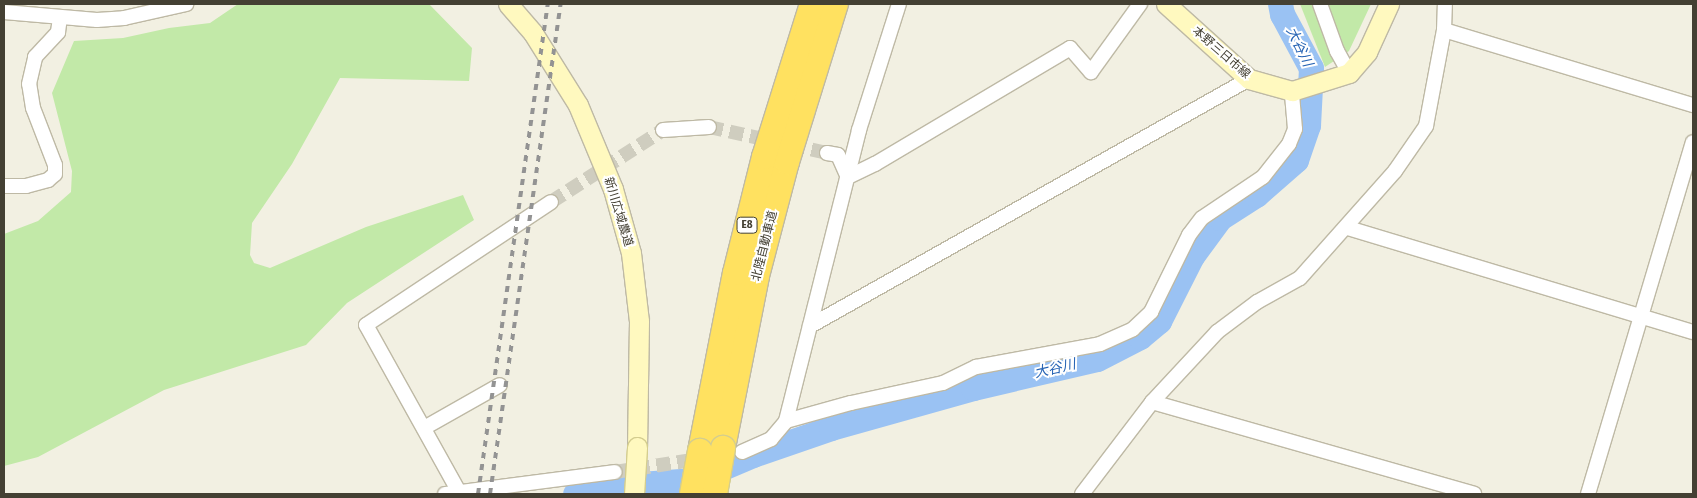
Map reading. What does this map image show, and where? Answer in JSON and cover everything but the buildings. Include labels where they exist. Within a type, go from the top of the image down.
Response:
[{"type":"highway","name":"北陸自動車道","points":[[692,494],[710,386],[757,186],[812,4]]},
{"type":"highway","name":"北陸自動車道","points":[[716,494],[733,450],[760,267],[787,162],[836,4]]},
{"type":"street","points":[[4,12],[97,20],[124,18],[186,4]]},
{"type":"street","name":"新川広域農道","points":[[508,4],[533,33],[578,105],[613,189],[631,253],[639,321],[634,494]]},
{"type":"street","points":[[733,450],[771,439],[786,421],[859,130],[899,4]]},
{"type":"street","points":[[848,176],[875,164],[1070,48],[1091,72],[1140,4]]},
{"type":"street","name":"本野三日市線","points":[[1166,4],[1249,79],[1292,91]]},
{"type":"street","points":[[1320,4],[1337,51],[1349,73]]},
{"type":"street","points":[[786,421],[851,403],[943,383],[976,367],[1100,344],[1133,329],[1155,306],[1189,235],[1202,218],[1262,177],[1289,144],[1294,129],[1292,91],[1349,73],[1367,52],[1389,4]]},
{"type":"street","points":[[1082,494],[1152,402],[1217,332],[1257,302],[1300,278],[1348,228],[1395,171],[1426,126],[1444,30],[1445,4]]},
{"type":"street","points":[[4,186],[26,186],[48,180],[55,174],[55,165],[33,108],[29,84],[35,57],[58,32],[60,17]]},
{"type":"street","points":[[1444,30],[1693,105]]},
{"type":"street","points":[[810,326],[1249,79]]},
{"type":"street","points":[[663,130],[709,127]]},
{"type":"street","points":[[1588,494],[1693,142]]},
{"type":"street","points":[[827,153],[838,155],[848,176]]},
{"type":"street","points":[[551,202],[366,324],[424,428],[452,493],[615,472]]},
{"type":"street","points":[[1348,228],[1693,332]]},
{"type":"street","points":[[424,428],[500,385]]},
{"type":"street","points":[[1152,402],[1474,494]]},
{"type":"green space","points":[[238,4],[429,4],[472,48],[469,81],[340,78],[292,164],[252,223],[250,255],[254,263],[270,268],[366,227],[463,195],[474,220],[347,303],[306,345],[164,390],[38,457],[4,466],[4,234],[38,221],[71,192],[72,171],[52,93],[74,41],[123,38],[169,28],[210,23]]},
{"type":"green space","points":[[1300,4],[1371,4],[1349,51],[1325,67]]},
{"type":"waterway","name":"大谷川","points":[[575,494],[601,487],[694,480],[753,455],[831,428],[973,388],[1097,359],[1140,337],[1159,321],[1192,256],[1220,218],[1256,195],[1296,160],[1308,125],[1311,68],[1282,14],[1280,4]]},
{"type":"tunnel","points":[[709,127],[827,153]]},
{"type":"tunnel","points":[[551,202],[663,130]]},
{"type":"tunnel","points":[[615,472],[742,452]]},
{"type":"railway","points":[[478,494],[548,4]]},
{"type":"railway","points":[[490,494],[561,4]]}]
